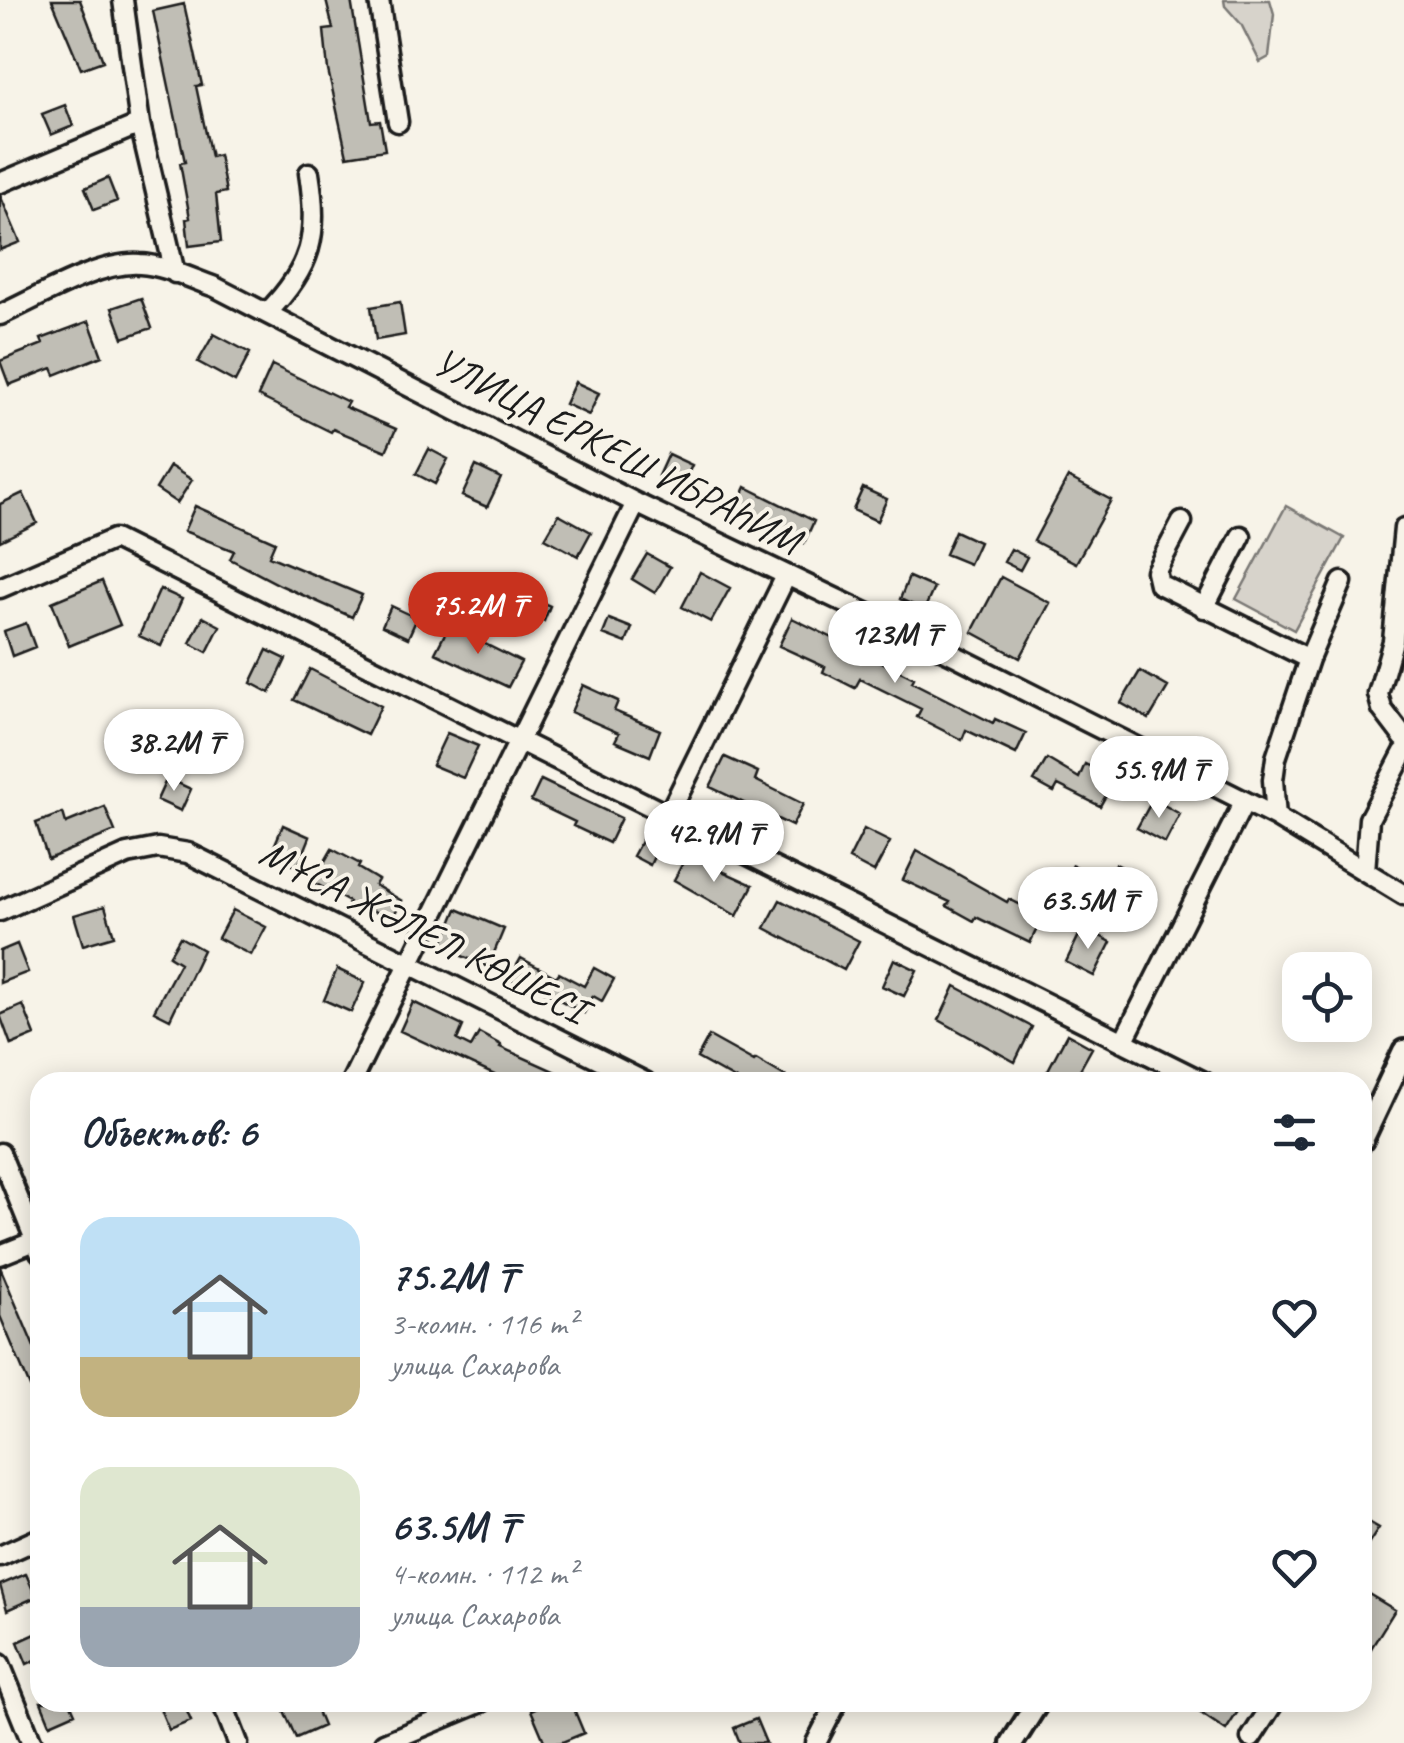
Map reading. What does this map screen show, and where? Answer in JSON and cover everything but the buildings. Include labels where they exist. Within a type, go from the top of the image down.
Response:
[{"type":"main road","points":[[1372,1119],[1404,1051]]},
{"type":"main road","points":[[1012,1743],[1032,1712]]},
{"type":"street","points":[[124,0],[140,124],[174,273]]},
{"type":"street","points":[[379,0],[398,122]]},
{"type":"street","points":[[0,184],[140,124]]},
{"type":"street","points":[[267,313],[291,288],[306,262],[315,232],[309,173]]},
{"type":"street","name":"УЛИЦА ЕРКЕШ ИБРАҺИМ","points":[[0,315],[103,269],[142,264],[215,287],[636,504],[954,655],[1276,817],[1404,895]]},
{"type":"street","points":[[357,1072],[636,504]]},
{"type":"street","points":[[1182,522],[1155,578],[1164,588],[1309,659]]},
{"type":"street","points":[[1404,528],[1393,640],[1378,694],[1382,709],[1404,738]]},
{"type":"street","points":[[1204,608],[1240,536]]},
{"type":"street","points":[[0,588],[114,539],[1184,1072]]},
{"type":"street","points":[[668,814],[786,576]]},
{"type":"street","points":[[1276,817],[1276,758],[1309,659],[1342,582]]},
{"type":"street","points":[[1365,871],[1370,819],[1404,752]]},
{"type":"street","points":[[1122,1042],[1244,802]]},
{"type":"street","name":"МҰСА ЖӘЛЕЛ КӨШЕСІ","points":[[0,910],[127,854],[158,848],[188,853],[625,1072]]},
{"type":"street","points":[[0,1153],[30,1225]]},
{"type":"street","points":[[0,1255],[30,1246]]},
{"type":"street","points":[[0,1556],[30,1542]]},
{"type":"street","points":[[0,1664],[32,1743]]},
{"type":"street","points":[[226,1712],[238,1743]]},
{"type":"street","points":[[384,1743],[458,1712]]},
{"type":"street","points":[[816,1743],[832,1712]]},
{"type":"street","points":[[1251,1738],[1268,1712]]},
{"type":"shaded area","points":[[1224,0],[1270,0],[1274,14],[1269,57],[1260,62]]},
{"type":"shaded area","points":[[1286,506],[1344,538],[1294,630],[1236,599]]}]
